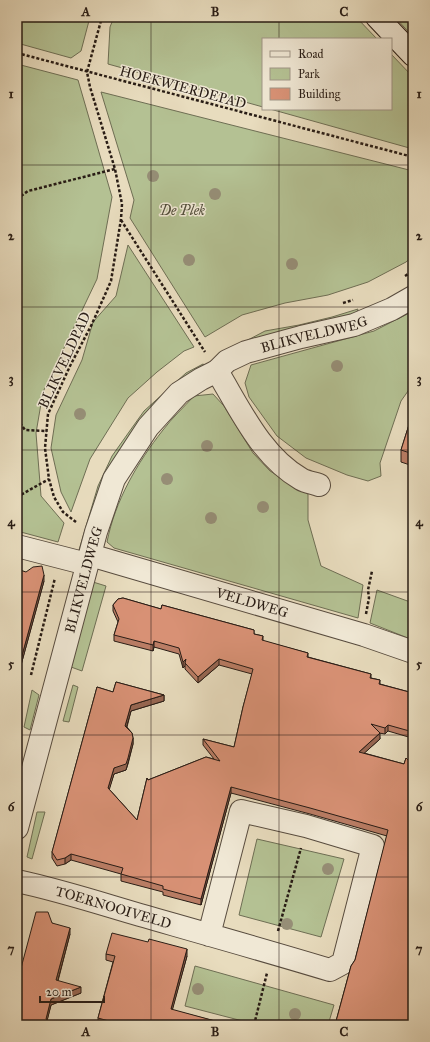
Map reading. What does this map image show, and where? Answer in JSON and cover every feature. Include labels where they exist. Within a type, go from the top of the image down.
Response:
[{"type":"street","points":[[377,17],[413,55]]},
{"type":"street","name":"BLIKVELDWEG","points":[[17,828],[96,532],[114,480],[148,427],[179,393],[217,371],[227,361],[246,352],[301,337],[354,325],[392,309],[413,297]]},
{"type":"street","points":[[217,371],[269,453],[285,468],[303,480],[319,485]]},
{"type":"street","name":"VELDWEG","points":[[17,546],[89,559],[364,635],[413,652]]},
{"type":"street","name":"TOERNOOIVELD","points":[[17,881],[42,887],[209,935],[272,952],[330,970],[343,964],[373,846],[306,826],[241,811],[209,935]]},
{"type":"path","points":[[87,72],[102,17]]},
{"type":"path","name":"HOEKWIERDEPAD","points":[[17,54],[413,157]]},
{"type":"path","name":"BLIKVELDPAD","points":[[80,525],[63,512],[54,497],[49,479],[45,448],[48,414],[70,366],[92,324],[111,281],[122,204],[116,169],[90,87],[87,72]]},
{"type":"path","points":[[17,199],[28,191],[116,169]]},
{"type":"path","points":[[121,219],[217,371]]},
{"type":"path","points":[[17,419],[25,430],[47,431]]},
{"type":"path","points":[[17,497],[49,479]]},
{"type":"path","points":[[31,675],[55,576]]},
{"type":"path","points":[[254,1025],[272,952],[300,854],[306,826]]},
{"type":"green space","points":[[17,17],[90,17],[81,51],[71,58],[17,43]]},
{"type":"green space","points":[[114,17],[356,17],[376,38],[262,38],[262,107],[108,64],[110,27]]},
{"type":"green space","points":[[395,17],[413,17],[413,37]]},
{"type":"green space","points":[[392,55],[413,77],[413,149],[274,110],[392,110]]},
{"type":"green space","points":[[17,64],[78,80],[112,197],[97,279],[43,392],[36,433],[41,496],[64,523],[58,542],[17,531]]},
{"type":"green space","name":"De Plek","points":[[101,92],[413,171],[413,256],[406,262],[368,282],[328,295],[285,303],[242,315],[205,337],[130,218],[134,200]]},
{"type":"green space","points":[[128,245],[194,347],[184,351],[157,372],[128,398],[90,459],[71,512],[61,492],[51,448],[56,415],[82,360],[93,322],[116,296]]},
{"type":"green space","points":[[358,309],[356,314],[247,346],[246,341],[265,331],[299,325]]},
{"type":"green space","points":[[413,311],[413,384],[401,401],[380,463],[381,476],[368,481],[347,475],[306,458],[277,436],[249,397],[245,383],[251,365],[374,331]]},
{"type":"green space","points":[[203,364],[206,366],[192,374],[84,545],[79,550],[98,486],[112,456],[144,411],[186,373]]},
{"type":"green space","points":[[213,394],[224,406],[253,453],[270,471],[308,494],[308,520],[321,566],[363,585],[358,618],[114,548],[107,542],[115,512],[121,497],[136,469],[153,443],[170,421],[194,396]]},
{"type":"green space","points":[[93,582],[106,586],[82,671],[71,667]]},
{"type":"green space","points":[[377,590],[413,603],[413,640],[370,623]]},
{"type":"green space","points":[[73,685],[78,687],[69,722],[63,721]]},
{"type":"green space","points":[[32,690],[39,695],[30,730],[24,727]]},
{"type":"green space","points":[[37,812],[45,812],[32,859],[27,857]]},
{"type":"green space","points":[[257,839],[344,859],[321,937],[239,915]]},
{"type":"green space","points":[[195,966],[334,1005],[328,1025],[258,1025],[185,1006]]},
{"type":"building","points":[[413,412],[413,454],[401,450]]},
{"type":"building","points":[[42,566],[44,575],[21,659],[17,658],[17,569],[26,572],[33,567]]},
{"type":"building","points":[[123,598],[161,609],[162,605],[254,630],[254,634],[263,636],[262,640],[308,653],[307,657],[371,674],[370,678],[380,680],[379,684],[413,693],[413,732],[388,725],[385,728],[371,724],[380,733],[359,752],[404,764],[406,758],[413,765],[413,1025],[335,1025],[351,966],[355,960],[388,830],[231,787],[201,899],[163,889],[163,886],[121,874],[123,868],[71,854],[65,858],[57,860],[52,852],[97,687],[113,692],[116,682],[164,695],[131,705],[125,726],[132,733],[133,738],[128,758],[126,764],[114,768],[108,788],[137,820],[147,778],[148,780],[206,757],[220,761],[203,739],[234,747],[253,669],[219,659],[198,677],[185,663],[186,659],[183,662],[179,648],[154,641],[153,645],[114,635],[119,619],[113,605],[118,599]]},
{"type":"building","points":[[36,912],[48,912],[52,923],[70,928],[56,980],[81,987],[51,999],[46,1019],[51,1025],[23,1025],[24,1022],[17,1020],[17,983]]},
{"type":"building","points":[[112,933],[148,942],[149,939],[187,949],[171,1009],[230,1025],[123,1025],[98,1018],[115,956],[106,954]]}]
